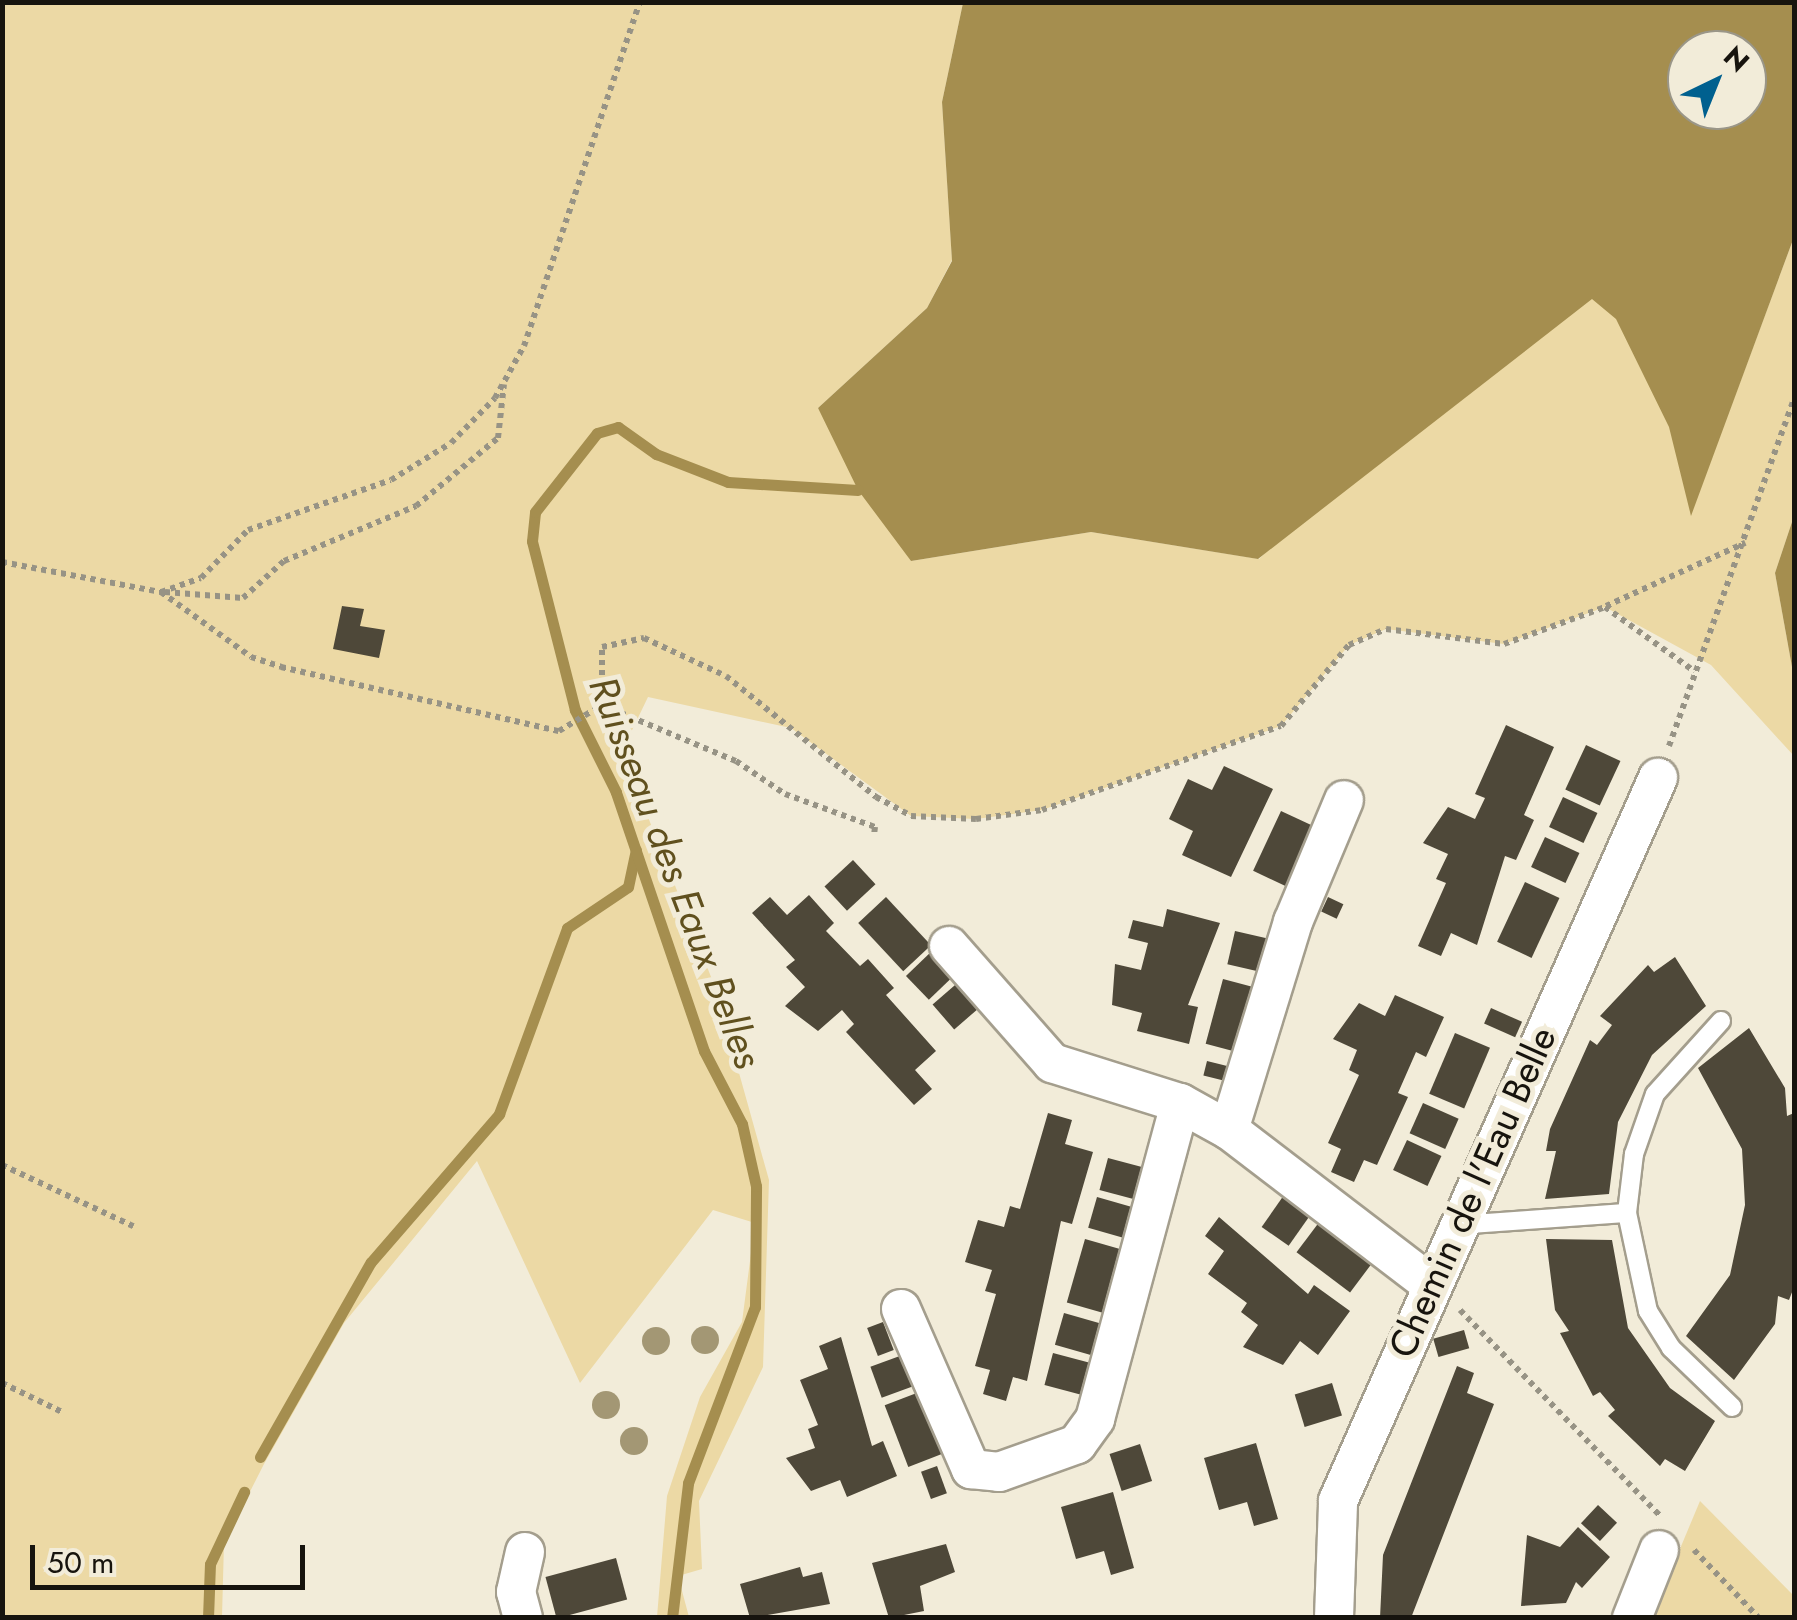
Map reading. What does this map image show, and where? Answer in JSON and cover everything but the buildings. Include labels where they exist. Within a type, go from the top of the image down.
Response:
[{"type":"street","name":"Chemin de l'Eau Belle","points":[[1334,1618],[1338,1500],[1429,1282],[1658,778]]},
{"type":"street","points":[[1230,1130],[1294,922],[1344,800]]},
{"type":"street","points":[[949,946],[1059,1068],[1180,1103],[1230,1130],[1429,1282]]},
{"type":"street","points":[[901,1308],[970,1469],[999,1472],[1077,1444],[1095,1418],[1180,1103]]},
{"type":"street","points":[[1632,1618],[1669,1537]]},
{"type":"street","points":[[523,1618],[516,1592],[524,1552]]},
{"type":"lane","points":[[1721,1021],[1655,1094],[1634,1154],[1627,1213],[1648,1311],[1671,1348],[1732,1407]]},
{"type":"lane","points":[[1455,1225],[1627,1213]]},
{"type":"path","points":[[2,562],[160,592],[243,598],[284,560],[416,506],[498,438],[504,383],[540,308],[640,2]]},
{"type":"path","points":[[160,592],[202,578],[248,530],[424,462],[504,383]]},
{"type":"path","points":[[1658,778],[1794,399]]},
{"type":"path","points":[[602,705],[602,648],[644,638],[726,676],[876,797],[911,816],[976,819],[1042,810],[1282,726],[1349,645],[1386,629],[1504,644],[1605,606],[1745,543]]},
{"type":"path","points":[[160,592],[251,657],[282,667],[559,731],[602,705]]},
{"type":"path","points":[[1605,606],[1694,671]]},
{"type":"path","points":[[602,705],[736,760],[785,794],[875,827],[874,835]]},
{"type":"path","points":[[2,1165],[133,1226]]},
{"type":"path","points":[[1429,1282],[1669,1537],[1758,1618]]},
{"type":"path","points":[[2,1384],[64,1413]]},
{"type":"shaded area","points":[[3,3],[963,3],[942,102],[952,260],[927,308],[818,408],[911,561],[1091,532],[1259,559],[1624,197],[1691,514],[1794,237],[1794,516],[1775,573],[1794,678],[1794,756],[1711,665],[1605,607],[1504,644],[1386,629],[1349,645],[1281,726],[1042,810],[976,819],[911,816],[791,728],[648,697],[622,751],[715,987],[769,1180],[763,1367],[699,1501],[702,1569],[678,1576],[689,1617],[657,1617],[667,1496],[700,1397],[742,1322],[755,1223],[713,1210],[580,1383],[477,1161],[344,1323],[264,1464],[224,1543],[222,1617],[3,1618]]},
{"type":"shaded area","points":[[963,3],[1794,3],[1794,237],[1691,516],[1669,427],[1616,319],[1592,299],[1258,559],[1091,532],[911,561],[858,490],[818,408],[927,308],[952,261],[942,102]]},
{"type":"shaded area","points":[[1794,516],[1794,678],[1775,573]]},
{"type":"shaded area","points":[[1700,1501],[1794,1596],[1794,1617],[1651,1618]]},
{"type":"waterway","name":"Ruisseau des Eaux Belles","points":[[672,1618],[688,1483],[755,1307],[756,1186],[742,1124],[704,1051],[616,792],[575,710],[532,541],[535,512],[597,433],[618,427],[656,454],[728,482],[858,490]]},
{"type":"waterway","points":[[260,1457],[371,1262],[499,1114],[567,928],[628,887],[636,850]]},
{"type":"waterway","points":[[208,1618],[210,1564],[244,1492]]}]
